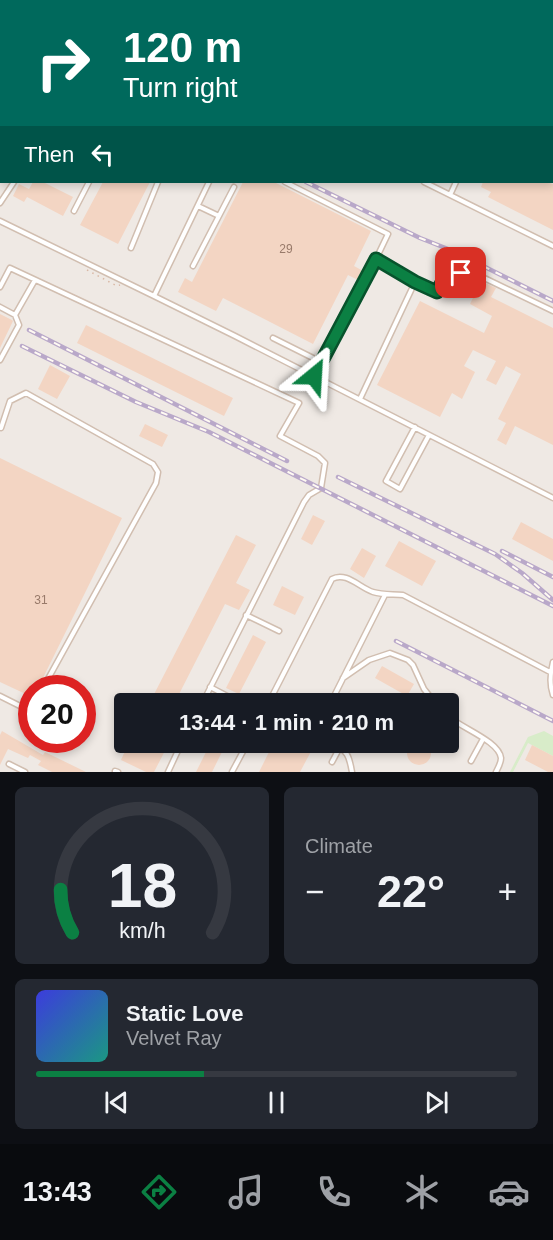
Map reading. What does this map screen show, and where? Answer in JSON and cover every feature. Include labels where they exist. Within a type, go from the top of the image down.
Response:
[{"type":"lane","points":[[0,203],[13,183]]},
{"type":"lane","points":[[74,211],[88,183]]},
{"type":"lane","points":[[131,248],[158,183]]},
{"type":"lane","points":[[154,296],[210,183]]},
{"type":"lane","points":[[287,183],[388,234],[314,376]]},
{"type":"lane","points":[[426,183],[553,246]]},
{"type":"lane","points":[[450,195],[456,183]]},
{"type":"lane","points":[[193,266],[234,187]]},
{"type":"lane","points":[[198,206],[219,216]]},
{"type":"lane","points":[[0,221],[360,399],[553,498]]},
{"type":"lane","points":[[376,259],[437,292],[445,277],[461,273],[478,275],[553,311]]},
{"type":"lane","points":[[0,287],[10,268],[299,403],[280,436],[322,459],[325,463],[321,488],[309,495],[304,502],[207,693]]},
{"type":"lane","points":[[15,315],[34,280]]},
{"type":"lane","points":[[360,399],[415,282]]},
{"type":"lane","points":[[0,307],[15,315],[19,325],[0,360]]},
{"type":"lane","points":[[273,338],[321,362]]},
{"type":"lane","points":[[1,428],[10,401],[26,393],[153,464],[158,472],[156,483],[50,675]]},
{"type":"lane","points":[[415,428],[386,482],[399,489],[429,435]]},
{"type":"lane","points":[[274,693],[332,579],[338,576],[370,592],[403,595],[550,672]]},
{"type":"lane","points":[[336,693],[385,595]]},
{"type":"lane","points":[[246,615],[279,631]]},
{"type":"lane","points":[[343,678],[369,660],[390,653],[408,660],[413,665],[427,693]]},
{"type":"lane","points":[[553,662],[550,672],[553,695]]},
{"type":"lane","points":[[210,687],[222,693]]},
{"type":"lane","points":[[0,696],[18,705]]},
{"type":"lane","points":[[459,723],[496,748],[501,758],[496,772]]},
{"type":"lane","points":[[471,761],[483,739]]},
{"type":"lane","points":[[168,772],[177,753]]},
{"type":"lane","points":[[232,772],[242,753]]},
{"type":"lane","points":[[332,762],[337,753]]},
{"type":"lane","points":[[347,753],[352,772]]},
{"type":"lane","points":[[9,764],[25,772]]},
{"type":"shaded area","points":[[0,183],[553,183],[553,772],[0,772]]},
{"type":"green space","points":[[544,731],[553,736],[553,756],[528,743],[513,772],[510,772],[528,737]]},
{"type":"building","points":[[32,183],[45,183],[73,197],[63,216],[27,197],[24,202],[13,196],[19,184],[29,189]]},
{"type":"building","points":[[102,183],[149,183],[118,244],[80,225]]},
{"type":"building","points":[[242,183],[276,183],[371,231],[354,266],[365,272],[360,281],[348,275],[313,344],[223,298],[216,311],[178,292],[185,278],[192,282]]},
{"type":"building","points":[[483,183],[553,184],[553,230],[488,197],[491,192],[481,187]]},
{"type":"building","points":[[481,281],[496,288],[491,297],[553,328],[553,445],[515,426],[506,445],[497,440],[506,423],[498,419],[521,374],[506,366],[496,385],[486,380],[496,361],[473,350],[464,366],[475,372],[462,399],[452,393],[440,417],[377,385],[420,301],[484,333],[492,316],[470,304]]},
{"type":"building","points":[[0,314],[13,321],[0,348]]},
{"type":"building","points":[[86,325],[233,398],[224,416],[77,343]]},
{"type":"building","points":[[50,365],[70,376],[57,399],[38,389]]},
{"type":"building","points":[[145,424],[168,435],[162,447],[139,436]]},
{"type":"building","points":[[0,458],[122,518],[44,675],[18,675],[18,690],[0,682]]},
{"type":"building","points":[[313,515],[325,521],[312,545],[301,539]]},
{"type":"building","points":[[521,522],[553,539],[553,561],[512,539]]},
{"type":"building","points":[[236,535],[256,545],[236,583],[250,590],[239,610],[225,604],[180,693],[155,693]]},
{"type":"building","points":[[399,541],[436,561],[422,586],[385,566]]},
{"type":"building","points":[[362,548],[376,556],[364,578],[350,569]]},
{"type":"building","points":[[282,586],[304,597],[295,615],[273,605]]},
{"type":"building","points":[[253,635],[266,642],[240,693],[226,688]]},
{"type":"building","points":[[382,666],[414,684],[409,693],[402,693],[375,678]]},
{"type":"building","points":[[2,731],[18,740],[18,753],[43,755],[47,753],[86,772],[52,772],[38,765],[41,761],[30,755],[28,758],[8,749],[0,765]]},
{"type":"building","points":[[532,745],[553,756],[553,772],[548,772],[525,760]]},
{"type":"building","points":[[124,753],[164,753],[154,772],[146,772],[121,760]]},
{"type":"building","points":[[206,753],[222,753],[212,772],[196,772]]},
{"type":"building","points":[[268,753],[310,753],[300,772],[259,772]]},
{"type":"building","points":[[407,753],[431,753],[428,762],[424,764],[414,764],[408,758]]},
{"type":"railway","points":[[308,183],[553,301]]},
{"type":"railway","points":[[29,330],[287,461]]},
{"type":"railway","points":[[22,346],[136,402],[209,432],[553,606]]},
{"type":"railway","points":[[338,477],[495,554],[522,573],[553,600]]},
{"type":"railway","points":[[502,551],[553,577]]},
{"type":"railway","points":[[396,641],[553,721]]},
{"type":"route","points":[[314,376],[376,259],[437,292],[445,277],[461,273]]}]
